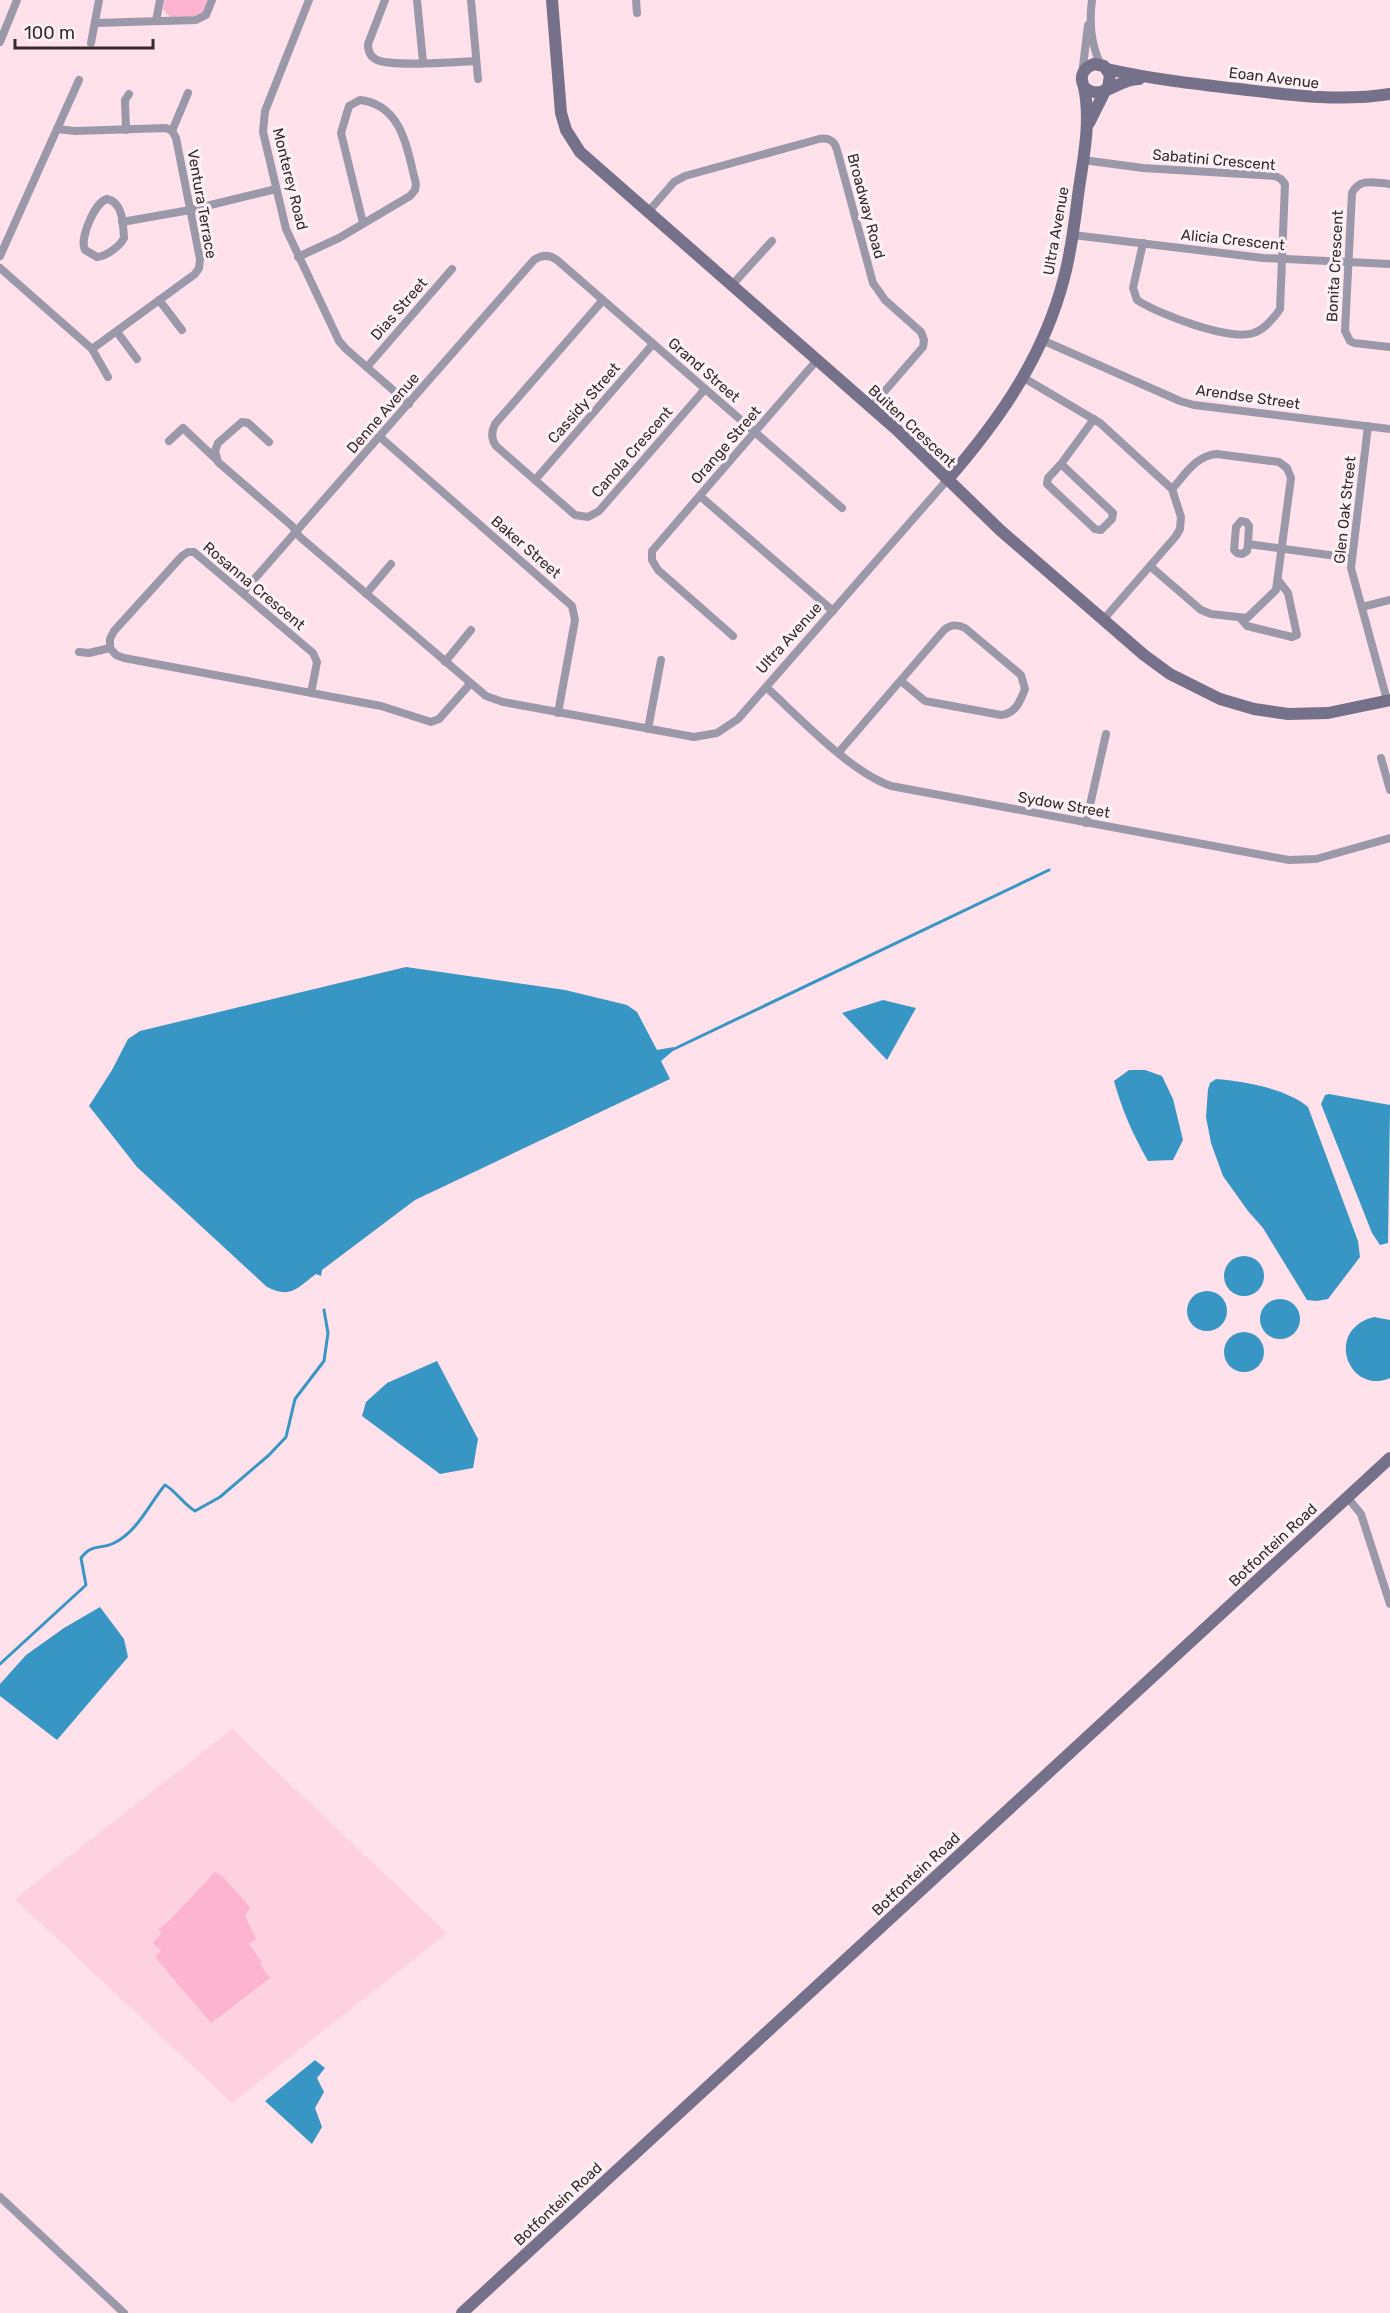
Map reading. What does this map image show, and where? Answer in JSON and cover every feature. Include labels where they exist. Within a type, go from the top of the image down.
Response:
[{"type":"street","points":[[0,42],[2,30],[17,0]]},
{"type":"street","points":[[91,43],[99,0]]},
{"type":"street","points":[[156,21],[160,0]]},
{"type":"street","points":[[94,23],[199,20],[206,15],[212,0]]},
{"type":"street","name":"Monterey Road","points":[[309,0],[263,117],[263,132],[276,189],[286,229],[339,341],[409,404]]},
{"type":"street","points":[[386,0],[369,44],[371,55],[377,60],[391,63],[476,61]]},
{"type":"street","points":[[417,0],[423,62]]},
{"type":"street","points":[[471,0],[478,79]]},
{"type":"street","name":"Buiten Crescent","points":[[552,0],[560,105],[566,130],[574,145],[586,159],[871,407],[1000,530],[1103,620],[1170,674],[1191,686],[1232,703],[1288,714],[1309,714],[1351,710],[1389,700]]},
{"type":"street","points":[[636,0],[637,13]]},
{"type":"street","points":[[1090,19],[1085,35],[1083,81],[1095,94],[1107,89],[1111,81],[1092,42],[1090,19],[1092,0]]},
{"type":"street","points":[[1083,81],[1089,66],[1104,67]]},
{"type":"street","name":"Eoan Avenue","points":[[1104,67],[1155,79],[1325,99],[1365,98],[1390,94]]},
{"type":"street","name":"Eoan Avenue","points":[[1107,89],[1134,79],[1155,79]]},
{"type":"street","points":[[0,256],[79,80]]},
{"type":"street","name":"Ultra Avenue","points":[[169,441],[183,428],[366,594],[470,684],[496,701],[694,737],[717,733],[738,719],[948,479],[986,433],[1024,378],[1042,340],[1061,289],[1073,235],[1086,133],[1087,102],[1083,81]]},
{"type":"street","name":"Ultra Avenue","points":[[1086,133],[1091,116],[1107,89]]},
{"type":"street","points":[[57,129],[75,131],[166,128],[172,131],[188,93]]},
{"type":"street","points":[[126,130],[125,100],[129,94]]},
{"type":"street","points":[[298,257],[339,238],[363,224],[410,196],[415,190],[416,184],[403,137],[394,117],[383,108],[360,100],[349,106],[341,133],[363,224]]},
{"type":"street","name":"Ventura Terrace","points":[[92,349],[195,274],[199,268],[200,259],[176,138],[172,131]]},
{"type":"street","name":"Broadway Road","points":[[648,212],[674,182],[685,176],[819,139],[826,138],[832,141],[837,150],[873,283],[885,300],[921,332],[924,340],[923,347],[871,407]]},
{"type":"street","name":"Sabatini Crescent","points":[[1083,160],[1143,168],[1278,177],[1286,186],[1279,311],[1254,333],[1218,331],[1195,326],[1137,300],[1133,288],[1143,243]]},
{"type":"street","name":"Bonita Crescent","points":[[1390,184],[1363,182],[1355,187],[1352,193],[1345,331],[1347,338],[1354,343],[1390,346]]},
{"type":"street","points":[[122,222],[190,210],[276,189]]},
{"type":"street","points":[[107,199],[117,202],[122,222],[124,238],[120,244],[100,257],[94,257],[85,250],[83,238],[101,201],[107,199]]},
{"type":"street","name":"Alicia Crescent","points":[[1073,235],[1282,259],[1390,264]]},
{"type":"street","points":[[732,285],[772,241]]},
{"type":"street","name":"Grand Street","points":[[546,256],[557,260],[842,508]]},
{"type":"street","name":"Denne Avenue","points":[[243,592],[534,260],[546,256]]},
{"type":"street","points":[[0,268],[92,349],[108,377]]},
{"type":"street","name":"Dias Street","points":[[367,368],[452,269]]},
{"type":"street","points":[[159,300],[182,330]]},
{"type":"street","name":"Canola Crescent","points":[[603,300],[493,427],[492,439],[496,446],[575,515],[592,516],[598,511],[705,389]]},
{"type":"street","points":[[117,332],[137,359]]},
{"type":"street","name":"Arendse Street","points":[[1042,340],[1180,401],[1194,405],[1390,429]]},
{"type":"street","name":"Cassidy Street","points":[[535,480],[654,344]]},
{"type":"street","name":"Orange Street","points":[[818,360],[700,496],[833,611]]},
{"type":"street","points":[[1024,378],[1094,419],[1172,489],[1181,517],[1180,529],[1103,620]]},
{"type":"street","points":[[1061,464],[1113,513],[1112,519],[1101,530],[1095,529],[1047,484],[1048,478],[1094,419]]},
{"type":"street","points":[[218,462],[216,451],[218,443],[242,422],[248,423],[269,442]]},
{"type":"street","name":"Glen Oak Street","points":[[1368,426],[1351,568],[1389,700]]},
{"type":"street","name":"Baker Street","points":[[380,437],[572,606],[575,620],[558,712]]},
{"type":"street","points":[[1150,566],[1204,612],[1241,619],[1252,616],[1274,595],[1278,580],[1291,478],[1287,468],[1282,463],[1217,454],[1207,455],[1197,461],[1172,489]]},
{"type":"street","points":[[700,496],[655,548],[652,560],[658,570],[733,636]]},
{"type":"street","points":[[1248,544],[1351,558]]},
{"type":"street","name":"Rosanna Crescent","points":[[110,648],[110,639],[114,631],[188,552],[197,553],[315,656],[316,665],[311,693]]},
{"type":"street","points":[[366,594],[392,564]]},
{"type":"street","points":[[1241,619],[1247,626],[1292,637],[1297,635],[1288,593],[1278,580]]},
{"type":"street","points":[[1362,607],[1390,600]]},
{"type":"street","points":[[839,752],[945,630],[951,626],[958,625],[965,628],[1021,675],[1025,689],[1011,712],[1001,716],[925,701],[901,681]]},
{"type":"street","points":[[445,662],[471,630]]},
{"type":"street","points":[[79,652],[89,653],[110,648],[116,655],[124,658],[381,706],[431,722],[439,719],[470,684]]},
{"type":"street","points":[[648,729],[661,660]]},
{"type":"street","name":"Sydow Street","points":[[766,687],[871,778],[891,786],[1297,860],[1316,859],[1390,838]]},
{"type":"street","points":[[1086,823],[1106,734]]},
{"type":"street","points":[[1381,758],[1390,790]]},
{"type":"street","name":"Botfontein Road","points":[[462,2313],[1390,1458]]},
{"type":"street","points":[[1347,1497],[1361,1514],[1390,1604]]},
{"type":"street","points":[[0,2197],[124,2313]]},
{"type":"shaded area","points":[[164,0],[208,0],[202,14],[170,17],[163,9]]},
{"type":"shaded area","points":[[232,1729],[447,1933],[232,2103],[15,1899]],"holes":[[[245,1915],[256,1939],[249,1944],[262,1962],[260,1964],[268,1976],[155,1958],[161,1951],[163,1933],[159,1928],[168,1922]]]},
{"type":"shaded area","points":[[215,1872],[223,1877],[250,1907],[245,1915],[256,1939],[249,1944],[270,1978],[211,2023],[155,1957],[161,1951],[153,1943],[162,1933],[158,1929],[168,1922]]},
{"type":"water","points":[[406,967],[565,990],[627,1005],[637,1012],[657,1050],[674,1047],[674,1050],[661,1061],[670,1079],[415,1200],[322,1270],[321,1276],[316,1274],[288,1292],[267,1287],[137,1167],[89,1106],[128,1039],[140,1031]]},
{"type":"water","points":[[883,1000],[916,1008],[887,1060],[842,1013]]},
{"type":"water","points":[[1129,1070],[1145,1070],[1162,1076],[1173,1099],[1183,1140],[1173,1160],[1148,1161],[1137,1142],[1114,1081]]},
{"type":"water","points":[[1216,1079],[1252,1084],[1277,1091],[1289,1095],[1308,1107],[1358,1241],[1360,1257],[1328,1299],[1307,1300],[1263,1228],[1223,1176],[1211,1143],[1206,1117],[1208,1089],[1210,1083]]},
{"type":"water","points":[[1325,1095],[1390,1105],[1388,1243],[1380,1245],[1372,1233],[1321,1104]]},
{"type":"water","points":[[1244,1256],[1258,1262],[1264,1276],[1258,1290],[1244,1296],[1230,1290],[1224,1276],[1230,1262]]},
{"type":"water","points":[[1207,1291],[1221,1297],[1227,1311],[1221,1325],[1207,1331],[1193,1325],[1187,1311],[1193,1297]]},
{"type":"water","points":[[1280,1299],[1294,1305],[1300,1319],[1294,1333],[1280,1339],[1266,1333],[1260,1319],[1266,1305]]},
{"type":"water","points":[[1374,1317],[1390,1320],[1390,1378],[1375,1381],[1363,1378],[1353,1370],[1346,1347],[1349,1335],[1358,1324]]},
{"type":"water","points":[[1244,1332],[1258,1338],[1264,1352],[1258,1366],[1244,1372],[1230,1366],[1224,1352],[1230,1338]]},
{"type":"water","points":[[437,1361],[478,1439],[473,1468],[440,1474],[362,1416],[366,1402],[387,1383]]},
{"type":"water","points":[[100,1607],[124,1639],[128,1657],[57,1740],[0,1696],[0,1684],[26,1655],[64,1628]]},
{"type":"water","points":[[315,2060],[325,2068],[317,2078],[324,2092],[315,2108],[322,2127],[312,2144],[265,2101]]},
{"type":"waterway","points":[[674,1049],[1049,870]]},
{"type":"waterway","points":[[0,1664],[86,1585],[81,1558],[85,1553],[114,1543],[130,1532],[165,1485],[195,1511],[220,1497],[269,1455],[286,1437],[295,1399],[324,1361],[328,1333],[324,1310]]}]
